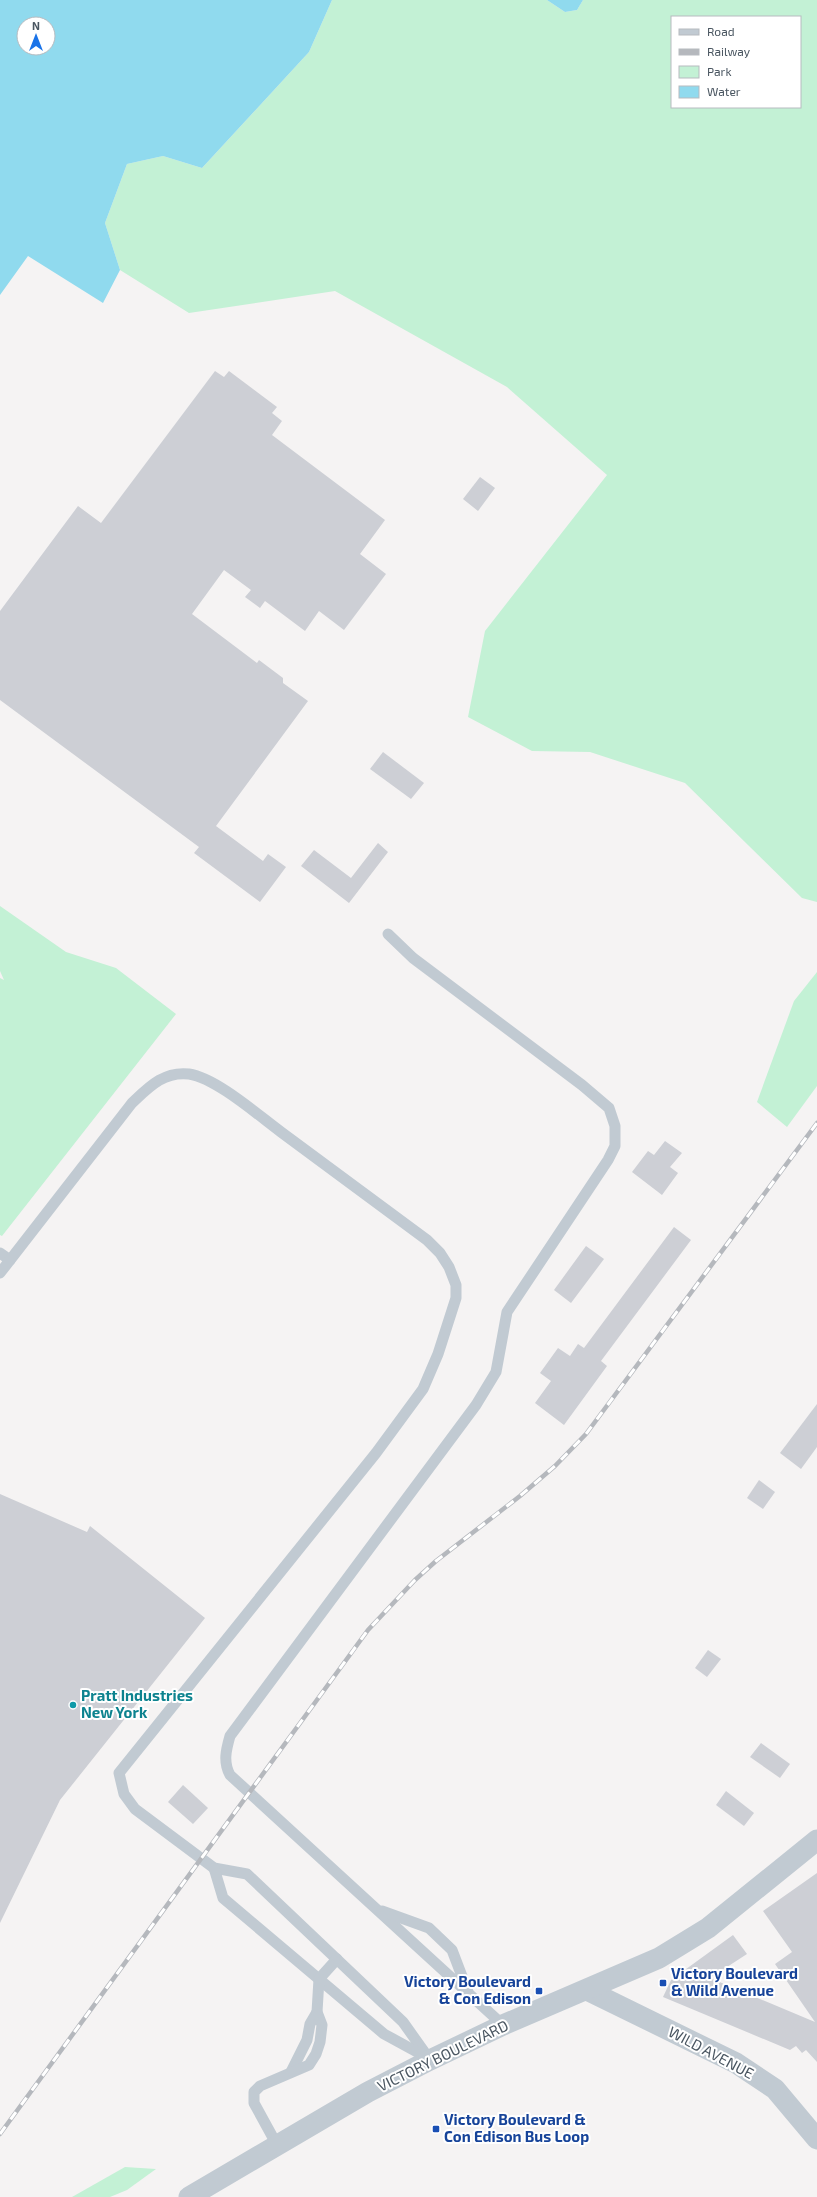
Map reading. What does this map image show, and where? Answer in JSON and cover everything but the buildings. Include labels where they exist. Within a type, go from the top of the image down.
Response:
[{"type":"street","name":"VICTORY BOULEVARD","points":[[189,2197],[368,2092],[430,2060],[502,2025],[659,1958],[708,1928],[817,1840]]},
{"type":"street","name":"WILD AVENUE","points":[[587,1990],[736,2063],[775,2088],[817,2139]]},
{"type":"lane","points":[[388,934],[414,958],[582,1085],[609,1108],[615,1126],[615,1146],[608,1160],[507,1312],[496,1372],[476,1405],[230,1736],[226,1752],[226,1767],[230,1775],[502,2025]]},
{"type":"lane","points":[[0,1273],[132,1103],[154,1083],[165,1077],[189,1074],[210,1082],[237,1099],[427,1240],[443,1258],[456,1285],[456,1298],[438,1354],[423,1389],[376,1453],[119,1773],[124,1794],[134,1809],[214,1868],[247,1874],[403,2022],[430,2060]]},
{"type":"lane","points":[[0,1253],[10,1260]]},
{"type":"lane","points":[[214,1868],[223,1898],[384,2034],[430,2060]]},
{"type":"lane","points":[[376,1909],[429,1928],[452,1950],[469,1995]]},
{"type":"lane","points":[[277,2145],[253,2098],[254,2092],[260,2086],[291,2072],[307,2040],[310,2024],[317,2012],[319,1979],[337,1959]]},
{"type":"green space","points":[[332,0],[547,0],[565,12],[577,10],[583,0],[817,0],[817,902],[802,898],[685,783],[590,752],[532,751],[468,717],[485,631],[607,475],[507,387],[335,291],[189,313],[120,270],[105,223],[127,164],[163,156],[202,168],[309,52]]},
{"type":"green space","points":[[0,906],[66,952],[116,968],[176,1014],[2,1236],[0,1235],[0,978],[4,980],[0,971]]},
{"type":"green space","points":[[817,972],[817,1086],[787,1127],[757,1102],[794,1001]]},
{"type":"green space","points":[[125,2167],[156,2169],[127,2190],[110,2197],[72,2197]]},
{"type":"water","points":[[0,0],[332,0],[309,52],[202,168],[163,156],[127,164],[105,223],[120,270],[103,303],[28,256],[0,295]]},
{"type":"water","points":[[547,0],[583,0],[577,10],[565,12]]},
{"type":"railway","points":[[0,2134],[368,1630],[415,1580],[436,1561],[520,1496],[555,1466],[586,1434],[817,1123]]},
{"type":"place","name":"Pratt Industries New York","points":[[73,1705]]},
{"type":"place","name":"Victory Boulevard & Wild Avenue","points":[[663,1983]]},
{"type":"place","name":"Victory Boulevard & Con Edison","points":[[539,1991]]},
{"type":"place","name":"Victory Boulevard & Con Edison Bus Loop","points":[[436,2129]]}]
